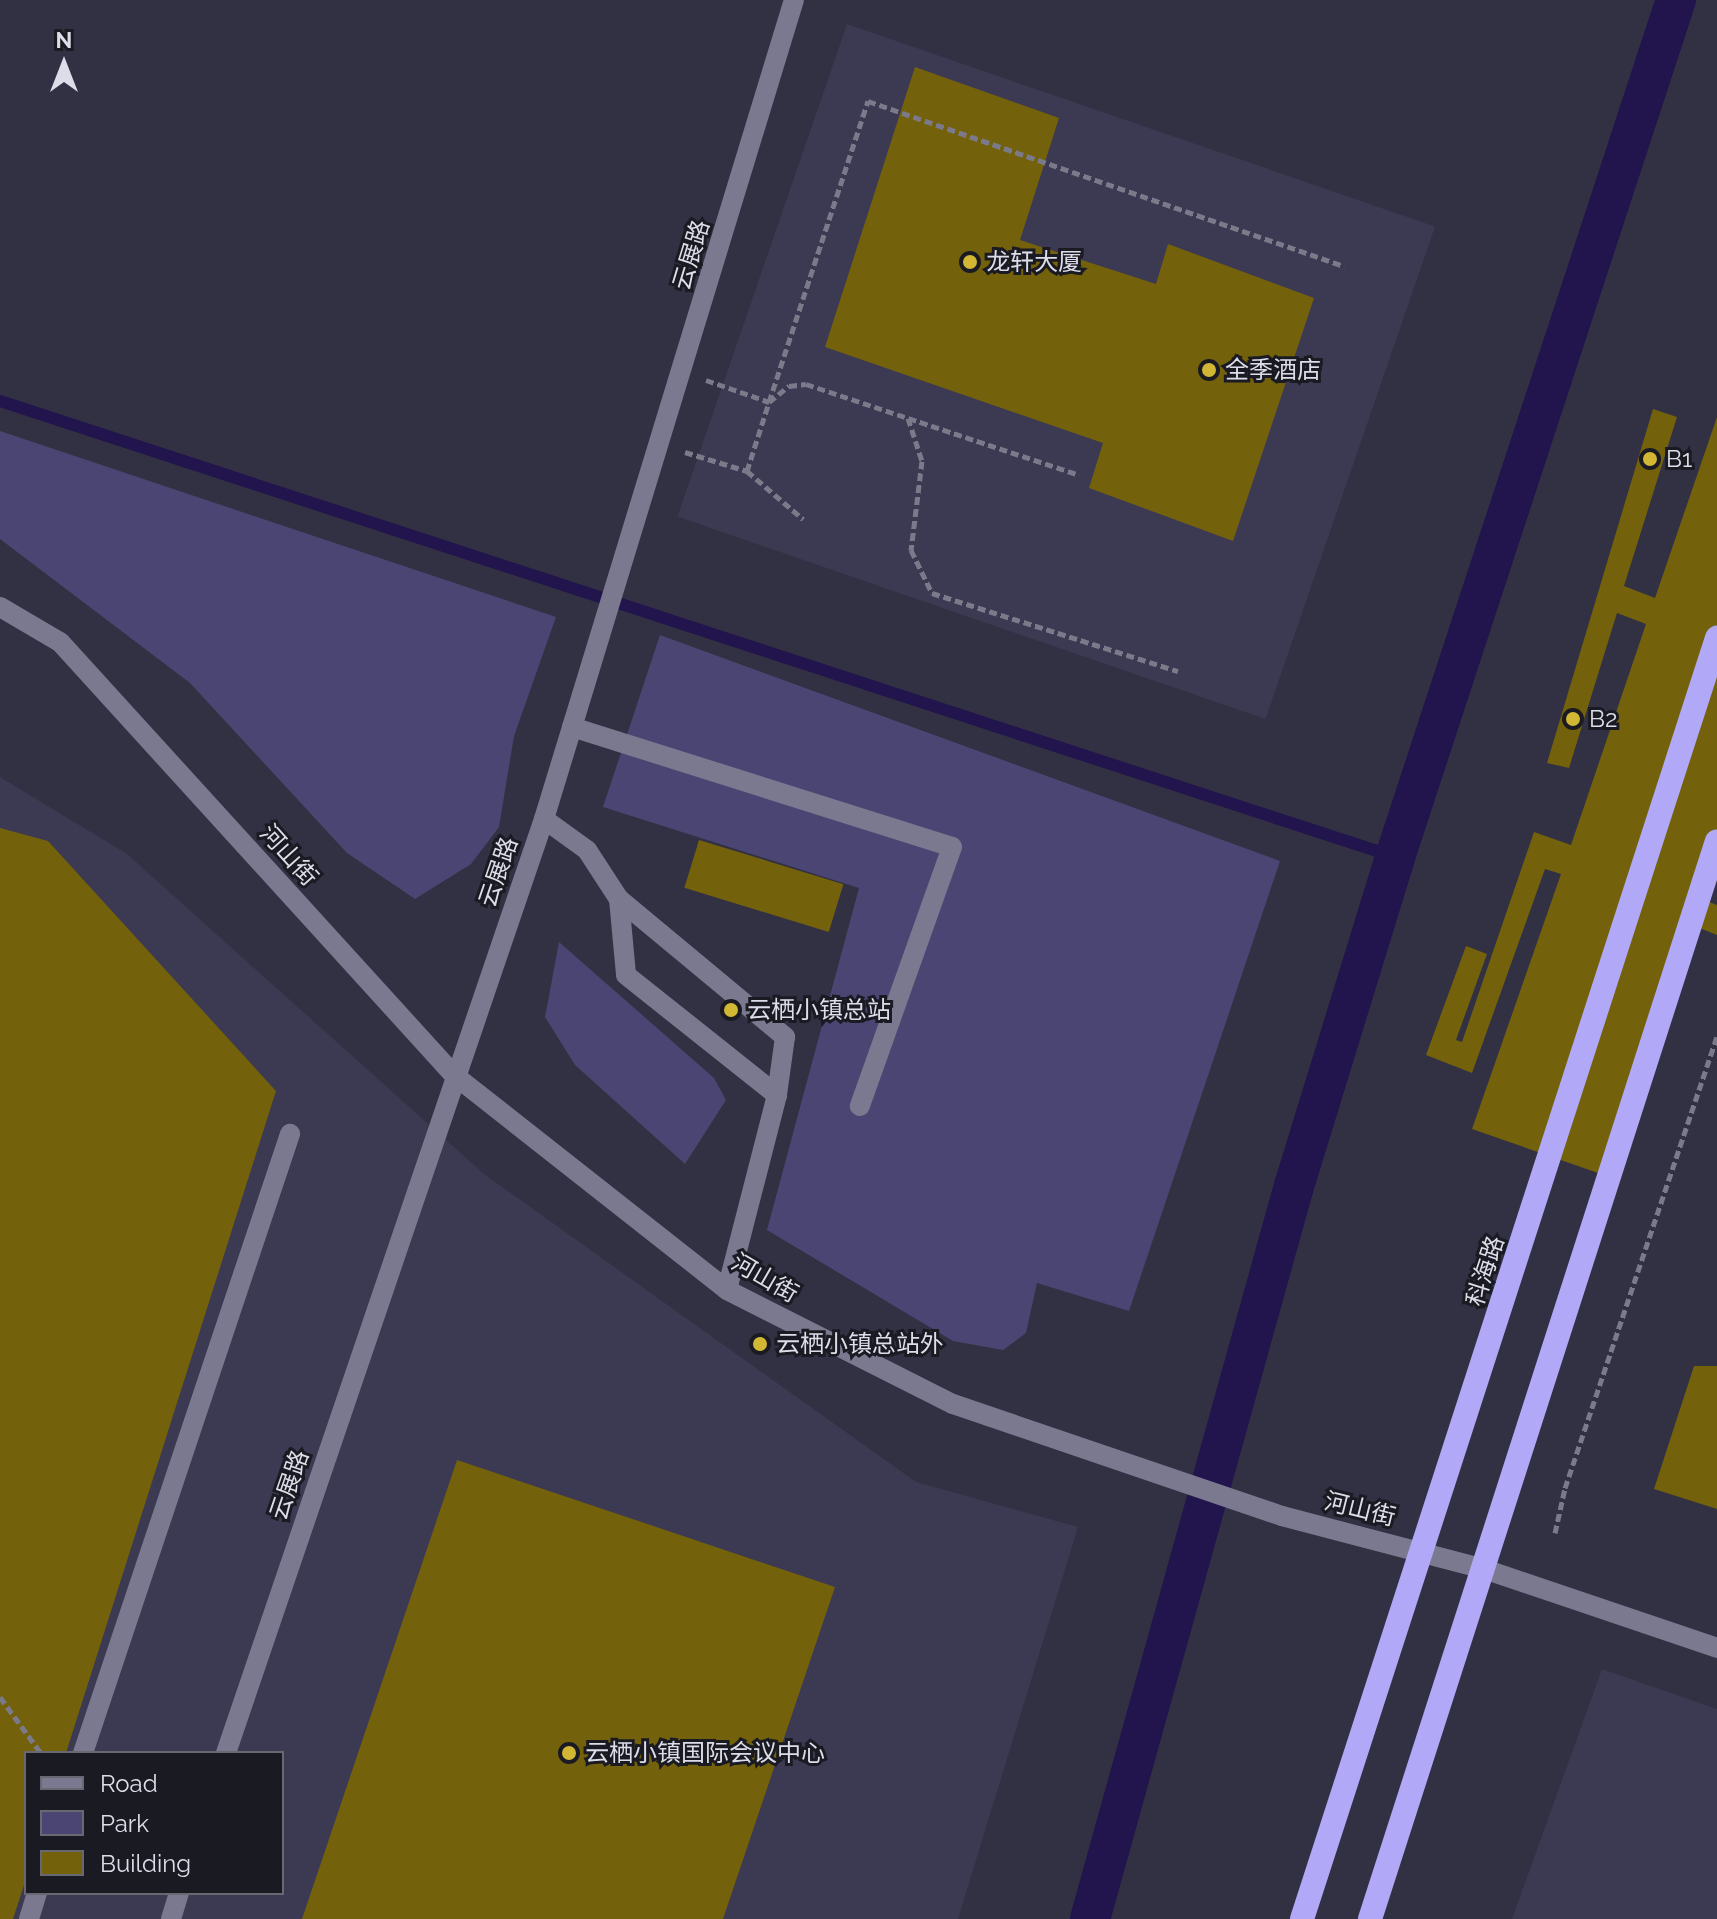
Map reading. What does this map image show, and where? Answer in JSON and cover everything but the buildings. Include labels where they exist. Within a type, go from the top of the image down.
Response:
[{"type":"highway","name":"科海路","points":[[1302,1919],[1424,1552],[1717,638]]},
{"type":"highway","points":[[1370,1919],[1717,841]]},
{"type":"street","name":"云展路","points":[[227,1751],[454,1075],[544,819],[684,372],[794,0]]},
{"type":"street","name":"河山街","points":[[0,607],[60,642],[454,1075],[727,1290],[953,1404],[1110,1460],[1282,1516],[1484,1569],[1717,1648]]},
{"type":"street","points":[[572,727],[952,847],[860,1106]]},
{"type":"street","points":[[544,819],[587,850],[619,899],[785,1037],[777,1095],[727,1290]]},
{"type":"street","points":[[619,899],[626,975],[777,1095]]},
{"type":"street","points":[[84,1751],[290,1134]]},
{"type":"street","points":[[29,1919],[36,1895]]},
{"type":"street","points":[[171,1919],[178,1895]]},
{"type":"path","points":[[747,471],[868,101],[1344,266]]},
{"type":"path","points":[[684,372],[769,402]]},
{"type":"path","points":[[769,402],[789,386],[806,384],[1079,475]]},
{"type":"path","points":[[908,417],[922,461],[911,550],[932,593],[1178,671]]},
{"type":"path","points":[[660,445],[747,471],[803,519]]},
{"type":"path","points":[[1555,1533],[1565,1488],[1717,1037]]},
{"type":"path","points":[[0,1697],[40,1751]]},
{"type":"shaded area","points":[[847,24],[1435,227],[1265,719],[677,517]]},
{"type":"shaded area","points":[[0,777],[127,854],[484,1174],[916,1482],[1078,1527],[958,1919],[0,1919]]},
{"type":"shaded area","points":[[1602,1669],[1717,1709],[1717,1919],[1512,1919]]},
{"type":"green space","points":[[0,431],[556,617],[514,736],[499,827],[471,864],[415,899],[347,853],[190,683],[0,539]]},
{"type":"green space","points":[[660,635],[1280,861],[1129,1311],[1037,1283],[1026,1333],[1003,1350],[953,1341],[767,1230],[859,888],[603,807]]},
{"type":"green space","points":[[559,942],[714,1078],[726,1100],[685,1164],[575,1065],[545,1017]]},
{"type":"waterway","points":[[1090,1919],[1294,1186],[1395,857],[1676,0]]},
{"type":"waterway","points":[[0,401],[1395,857]]},
{"type":"place","name":"龙轩大厦","points":[[970,262]]},
{"type":"place","name":"全季酒店","points":[[1209,370]]},
{"type":"place","name":"B1","points":[[1650,459]]},
{"type":"place","name":"B2","points":[[1573,719]]},
{"type":"place","name":"云栖小镇总站","points":[[731,1010]]},
{"type":"place","name":"云栖小镇总站外","points":[[760,1344]]},
{"type":"place","name":"云栖小镇国际会议中心","points":[[569,1753]]}]
